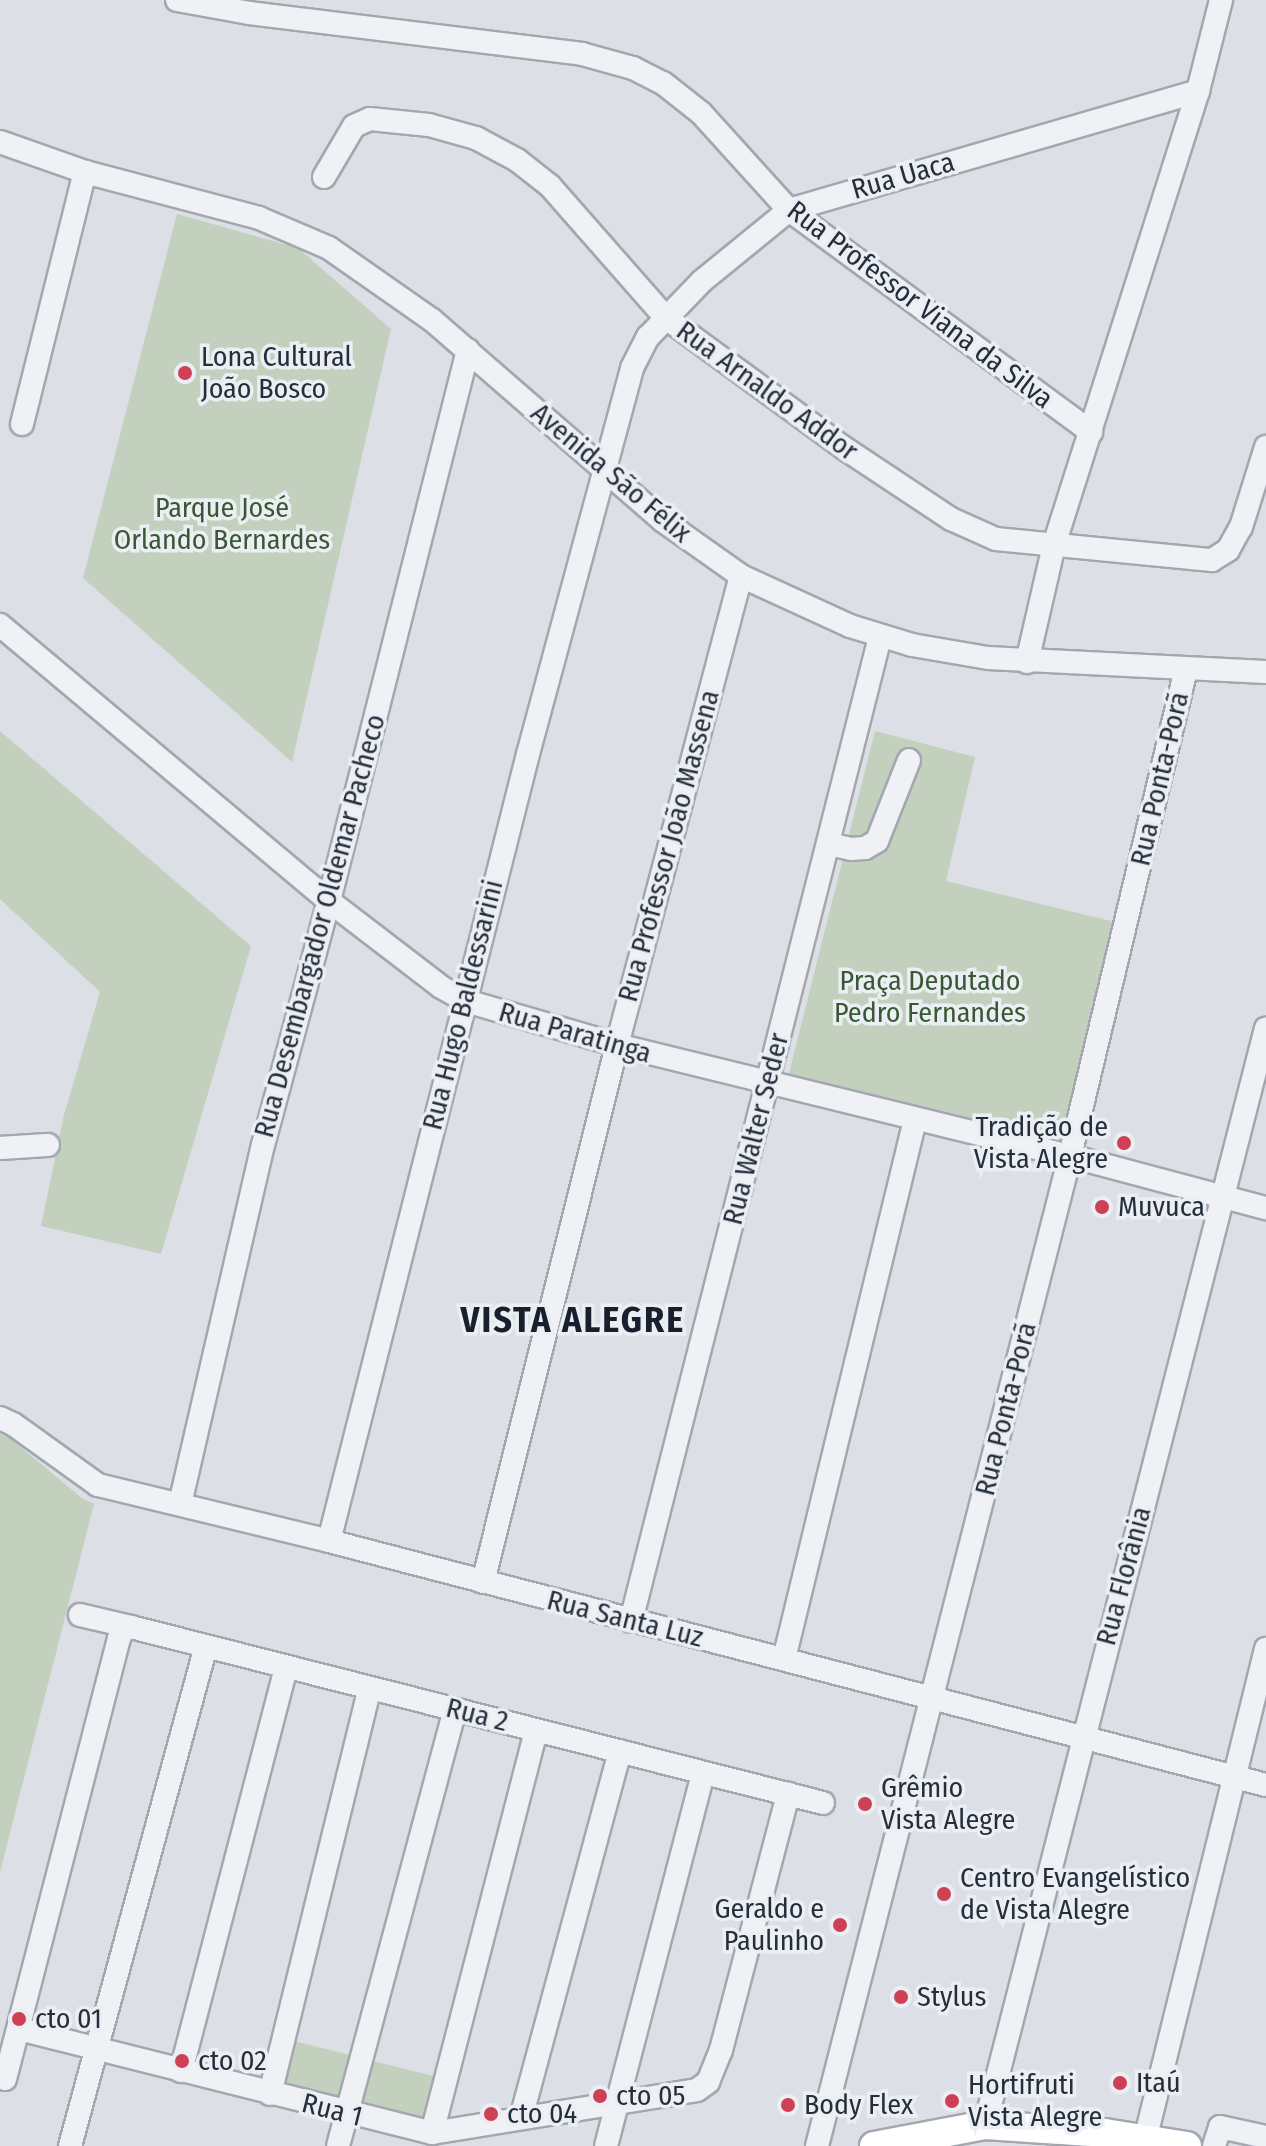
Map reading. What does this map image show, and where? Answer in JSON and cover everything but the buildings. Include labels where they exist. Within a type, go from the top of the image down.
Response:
[{"type":"main road","points":[[874,2146],[985,2125],[1105,2133],[1187,2146]]},
{"type":"street","name":"Rua Professor Viana da Silva","points":[[177,0],[582,54],[633,68],[663,83],[701,113],[789,210],[1091,432]]},
{"type":"street","points":[[1027,662],[1054,545],[1198,91],[1221,0]]},
{"type":"street","name":"Rua Uaca","points":[[605,471],[632,368],[648,337],[665,317],[732,255],[789,210],[1198,91]]},
{"type":"street","name":"Rua Arnaldo Addor","points":[[324,177],[354,126],[370,119],[387,118],[429,125],[476,138],[517,160],[550,186],[665,317],[847,450],[951,519],[996,539],[1212,560],[1228,550],[1241,527],[1266,447]]},
{"type":"street","name":"Avenida São Félix","points":[[0,142],[85,172],[259,218],[298,232],[329,248],[396,294],[468,350],[662,520],[741,576],[880,637],[1027,662],[1266,672]]},
{"type":"street","points":[[22,424],[85,172]]},
{"type":"street","name":"Rua Desembargador Oldemar Pacheco","points":[[180,1504],[263,1145],[329,901],[468,350]]},
{"type":"street","name":"Rua Hugo Baldessarini","points":[[329,1541],[386,1302],[524,768],[605,471]]},
{"type":"street","name":"Rua Professor João Massena","points":[[483,1582],[617,1045],[741,576]]},
{"type":"street","name":"Rua Paratinga","points":[[0,625],[329,901],[441,987],[466,1001],[617,1045],[1070,1156],[1266,1208]]},
{"type":"street","name":"Rua Walter Seder","points":[[631,1621],[880,637]]},
{"type":"street","name":"Rua Ponta-Porã","points":[[817,2146],[1070,1156],[1186,669]]},
{"type":"street","points":[[828,844],[851,849],[865,848],[877,841],[909,760]]},
{"type":"street","name":"Rua Florânia","points":[[985,2125],[1082,1736],[1266,1028]]},
{"type":"street","points":[[784,1659],[915,1120]]},
{"type":"street","points":[[0,1148],[48,1145]]},
{"type":"street","name":"Rua Santa Luz","points":[[0,1418],[98,1485],[329,1541],[1266,1785]]},
{"type":"street","name":"Rua 2","points":[[80,1615],[125,1632],[206,1646],[823,1803]]},
{"type":"street","points":[[5,2079],[125,1632]]},
{"type":"street","points":[[70,2146],[206,1646]]},
{"type":"street","points":[[1145,2140],[1232,1776],[1266,1649]]},
{"type":"street","points":[[181,2071],[286,1667]]},
{"type":"street","points":[[270,2094],[370,1688]]},
{"type":"street","points":[[338,2146],[455,1710]]},
{"type":"street","points":[[432,2133],[536,1730]]},
{"type":"street","points":[[521,2118],[620,1751]]},
{"type":"street","points":[[606,2146],[703,1773]]},
{"type":"street","name":"Rua 1","points":[[19,2029],[432,2133],[697,2090],[708,2082],[721,2050],[788,1794]]},
{"type":"street","points":[[1214,2146],[1220,2127],[1266,2137]]},
{"type":"green space","name":"Parque José Orlando Bernardes","points":[[177,214],[298,248],[391,329],[292,762],[83,578]]},
{"type":"green space","points":[[0,731],[251,946],[161,1254],[41,1226],[64,1115],[100,992],[0,899]]},
{"type":"green space","name":"Praça Deputado Pedro Fernandes","points":[[875,731],[975,757],[946,881],[1123,924],[1066,1150],[786,1085]]},
{"type":"green space","points":[[0,1434],[10,1438],[83,1499],[94,1504],[0,1872]]},
{"type":"green space","points":[[290,2040],[351,2055],[340,2100],[279,2085]]},
{"type":"green space","points":[[373,2061],[433,2076],[422,2122],[362,2107]]},
{"type":"place","name":"Lona Cultural João Bosco","points":[[185,373]]},
{"type":"place","name":"Tradição de Vista Alegre","points":[[1124,1143]]},
{"type":"place","name":"Muvuca","points":[[1102,1207]]},
{"type":"place","name":"Grêmio Vista Alegre","points":[[865,1804]]},
{"type":"place","name":"Centro Evangelístico de Vista Alegre","points":[[944,1894]]},
{"type":"place","name":"Geraldo e Paulinho","points":[[840,1925]]},
{"type":"place","name":"Stylus","points":[[901,1997]]},
{"type":"place","name":"cto 01","points":[[19,2019]]},
{"type":"place","name":"cto 02","points":[[182,2061]]},
{"type":"place","name":"Itaú","points":[[1120,2083]]},
{"type":"place","name":"cto 05","points":[[600,2096]]},
{"type":"place","name":"Hortifruti Vista Alegre","points":[[952,2101]]},
{"type":"place","name":"Body Flex","points":[[788,2105]]},
{"type":"place","name":"cto 04","points":[[491,2114]]},
{"type":"district","name":"VISTA ALEGRE","points":[[573,1321]]}]
